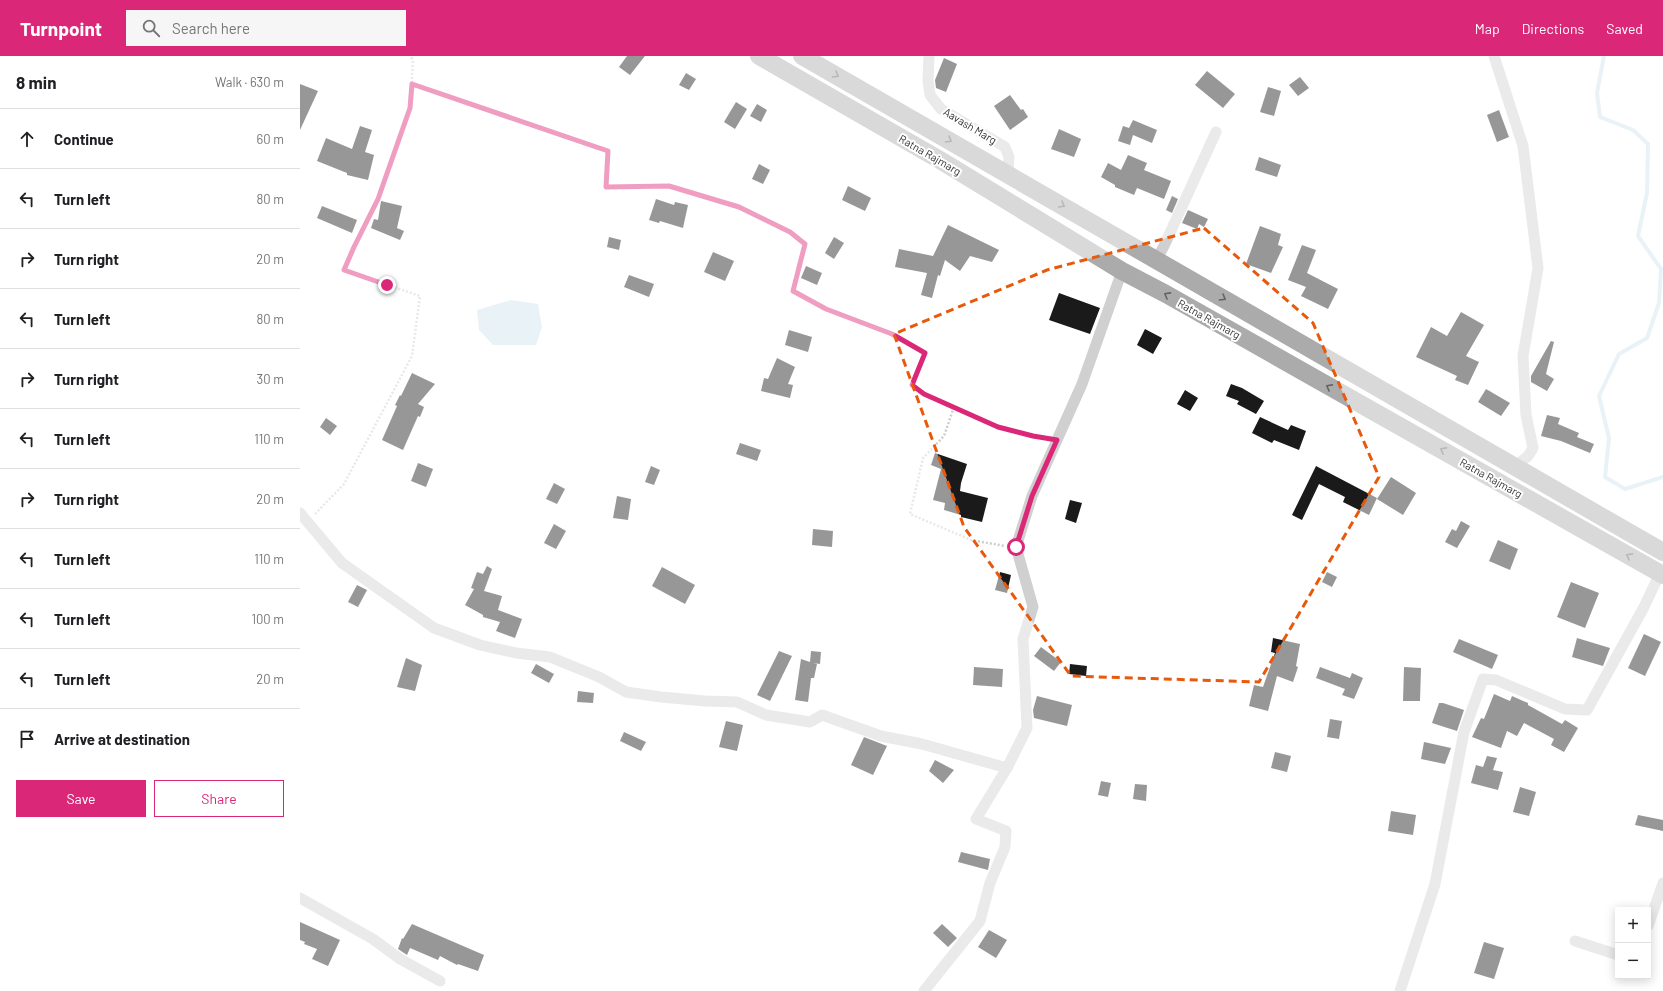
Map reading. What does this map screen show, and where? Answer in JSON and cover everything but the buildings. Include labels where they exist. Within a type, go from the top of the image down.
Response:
[{"type":"main road","name":"Ratna Rajmarg","points":[[759,56],[940,160],[1122,271],[1661,574]]},
{"type":"main road","name":"Ratna Rajmarg","points":[[802,56],[1008,173],[1663,552]]},
{"type":"street","name":"Aavash Marg","points":[[929,56],[928,80],[930,95],[941,109],[1004,147],[1009,157],[1008,173]]},
{"type":"street","points":[[1494,56],[1523,146],[1538,268],[1523,356],[1526,415],[1533,448],[1528,456],[1514,467]]},
{"type":"street","points":[[1156,260],[1164,246],[1216,132]]},
{"type":"street","points":[[924,991],[980,921],[990,883],[1005,847],[1006,831],[976,819],[1007,768],[1027,728],[1023,640],[1033,607],[1016,547],[1032,496],[1082,384],[1122,271]]},
{"type":"street","points":[[300,513],[306,523],[342,564],[434,628],[480,645],[516,653],[550,657],[588,672],[626,692],[705,702],[737,702],[766,715],[810,722],[822,715],[881,736],[922,744],[1007,768]]},
{"type":"street","points":[[1400,991],[1435,884],[1464,732],[1483,679],[1496,680],[1565,709],[1587,710],[1661,574]]},
{"type":"street","points":[[1651,917],[1663,883]]},
{"type":"street","points":[[300,898],[373,939],[400,959],[440,981]]},
{"type":"street","points":[[1575,941],[1615,954]]},
{"type":"path","points":[[306,523],[344,484],[412,356],[420,296],[344,270],[378,199],[410,108],[413,60],[410,56]]},
{"type":"path","points":[[412,84],[608,151],[606,187],[669,186],[739,207],[790,232],[805,244],[793,291],[826,309],[892,334],[925,353],[912,385],[924,394],[998,427],[1033,436],[1057,440]]},
{"type":"path","points":[[954,407],[944,436],[923,458],[910,514],[971,540],[1016,547]]},
{"type":"highlighted area","points":[[1204,228],[1313,323],[1379,477],[1259,682],[1071,676],[964,527],[894,334],[1047,270]]},
{"type":"water","points":[[511,300],[538,304],[542,327],[536,345],[493,345],[479,330],[477,310]]},
{"type":"waterway","points":[[1604,56],[1597,93],[1600,117],[1633,130],[1648,144],[1647,193],[1638,236],[1661,269],[1659,303],[1647,338],[1619,354],[1599,396],[1609,438],[1605,477],[1625,489],[1663,477]]},
{"type":"route","points":[[387,285],[344,270],[378,199],[410,108],[412,84],[608,151],[606,187],[669,186],[739,207],[790,232],[805,244],[793,291],[826,309],[892,334],[925,353],[912,385],[924,394],[998,427],[1033,436],[1057,440],[1032,496],[1016,547]]}]
